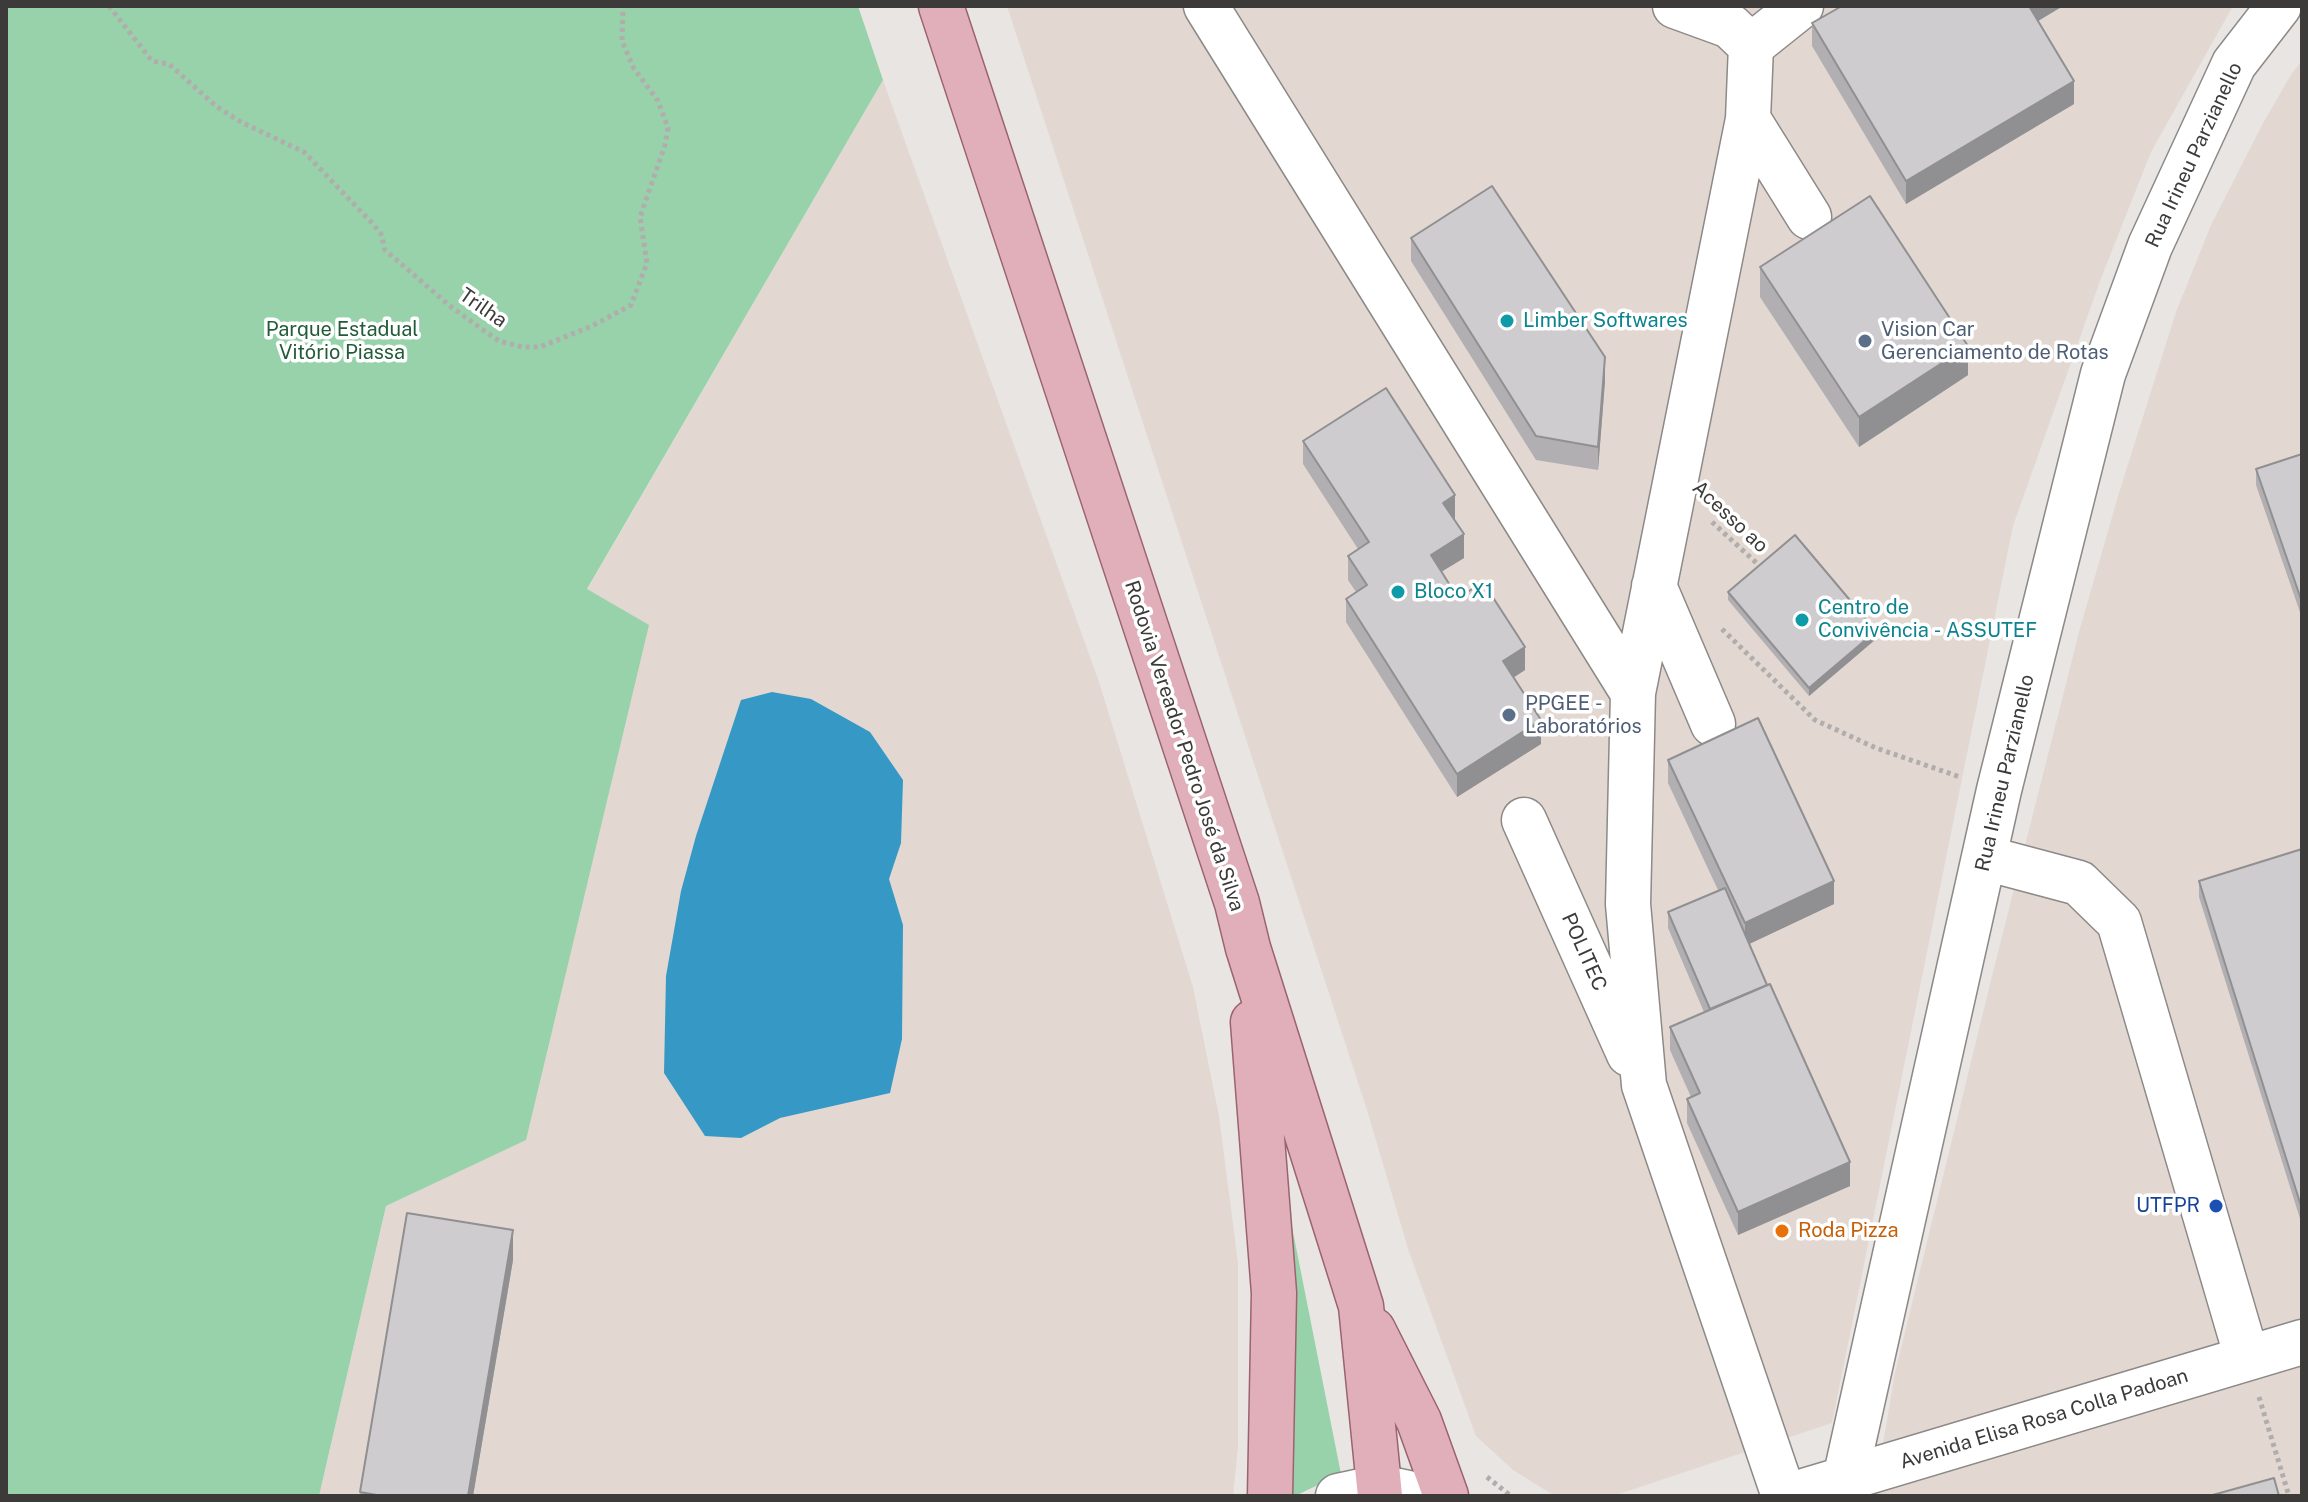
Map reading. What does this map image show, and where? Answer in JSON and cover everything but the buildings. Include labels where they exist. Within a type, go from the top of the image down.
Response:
[{"type":"main road","name":"Rodovia Vereador Pedro José da Silva","points":[[941,6],[1237,903],[1248,948],[1361,1306],[1366,1493]]},
{"type":"main road","points":[[1248,948],[1274,1293],[1270,1496]]},
{"type":"main road","points":[[1361,1306],[1419,1421],[1446,1496]]},
{"type":"street","points":[[1206,6],[1633,693]]},
{"type":"street","points":[[1675,6],[1730,26],[1751,46],[1748,119],[1633,693],[1628,904],[1644,1085],[1786,1496]]},
{"type":"street","points":[[1751,46],[1801,6]]},
{"type":"street","name":"Rua Irineu Parzianello","points":[[1845,1479],[1999,790],[2103,374],[2150,246],[2234,64],[2279,6]]},
{"type":"street","points":[[1748,119],[1809,217]]},
{"type":"street","points":[[1654,586],[1713,724]]},
{"type":"street","name":"POLITEC","points":[[1524,820],[1644,1085]]},
{"type":"street","points":[[1985,858],[2079,883],[2119,922],[2247,1358]]},
{"type":"street","name":"Avenida Elisa Rosa Colla Padoan","points":[[1786,1496],[2302,1342]]},
{"type":"street","points":[[1366,1493],[1422,1496]]},
{"type":"path","name":"Trilha","points":[[109,6],[152,61],[169,64],[216,106],[241,122],[304,152],[373,224],[381,234],[385,250],[483,330],[499,341],[522,347],[540,347],[592,326],[631,305],[647,263],[640,217],[668,128],[658,101],[633,67],[622,41],[623,6]]},
{"type":"path","name":"Acesso ao","points":[[1675,487],[1764,570]]},
{"type":"path","points":[[1717,624],[1815,720],[1876,748],[1999,790]]},
{"type":"path","points":[[2247,1358],[2289,1496]]},
{"type":"shaded area","points":[[1007,6],[2233,6],[2151,152],[2100,281],[2013,526],[1832,1423],[1613,1496],[1555,1496],[1513,1470],[1476,1436],[1409,1252],[1367,1110]]},
{"type":"shaded area","points":[[2302,61],[2302,1496],[1874,1496],[1895,1373],[2079,632],[2118,496],[2176,312],[2211,225],[2262,125]]},
{"type":"shaded area","points":[[883,80],[1099,682],[1193,987],[1219,1116],[1238,1263],[1238,1447],[1233,1496],[319,1496],[386,1206],[526,1139],[587,590]]},
{"type":"green space","name":"Parque Estadual Vitório Piassa","points":[[6,6],[858,6],[883,80],[587,589],[649,625],[526,1140],[386,1206],[319,1496],[6,1496]]},
{"type":"green space","points":[[1290,1217],[1341,1474],[1295,1496],[1283,1496]]},
{"type":"water","points":[[772,692],[811,699],[870,732],[903,780],[901,843],[889,879],[903,925],[902,1039],[890,1093],[780,1118],[741,1138],[705,1136],[664,1073],[666,976],[681,891],[741,700]]},
{"type":"place","name":"Limber Softwares","points":[[1507,321]]},
{"type":"place","name":"Vision Car Gerenciamento de Rotas","points":[[1865,341]]},
{"type":"place","name":"Bloco X1","points":[[1398,592]]},
{"type":"place","name":"Centro de Convivência - ASSUTEF","points":[[1802,620]]},
{"type":"place","name":"PPGEE - Laboratórios","points":[[1509,715]]},
{"type":"place","name":"UTFPR","points":[[2216,1206]]},
{"type":"place","name":"Roda Pizza","points":[[1782,1231]]}]
